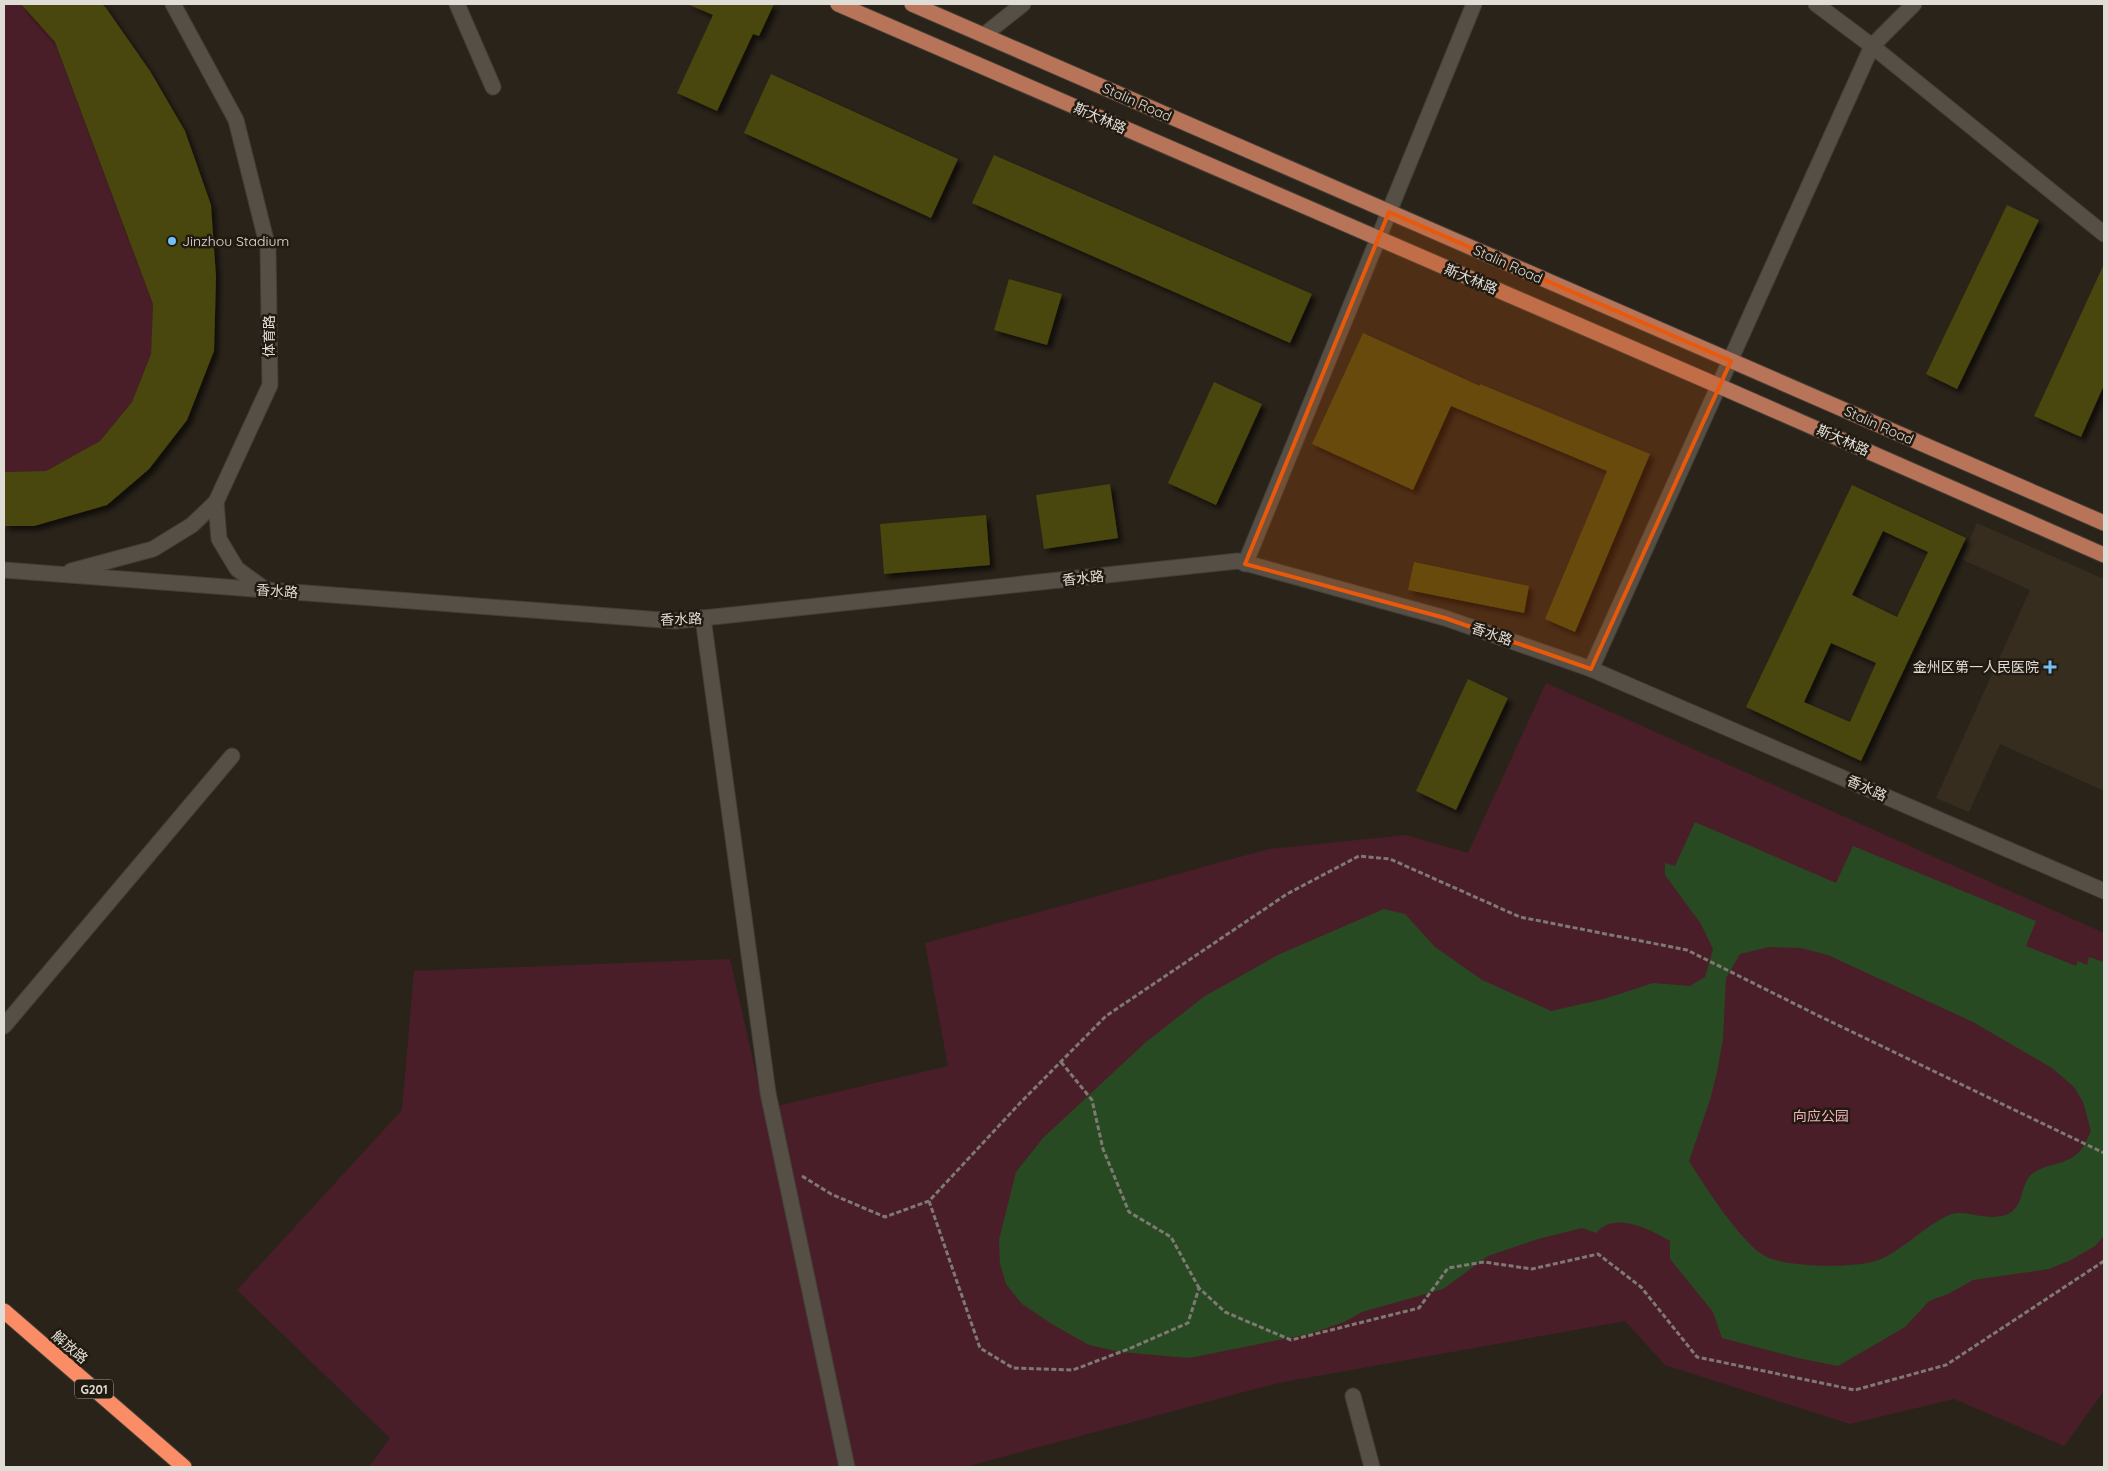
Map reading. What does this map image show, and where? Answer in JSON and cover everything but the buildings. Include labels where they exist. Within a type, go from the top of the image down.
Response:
[{"type":"highway","name":"解放路","points":[[4,1311],[184,1467]]},
{"type":"main road","name":"斯大林路","points":[[838,4],[2104,555]]},
{"type":"main road","name":"Stalin Road","points":[[912,4],[2104,523]]},
{"type":"street","name":"体育路","points":[[60,574],[153,549],[192,525],[216,502],[270,385],[268,248],[236,120],[173,4]]},
{"type":"street","points":[[457,4],[493,87]]},
{"type":"street","points":[[984,35],[1023,4]]},
{"type":"street","points":[[1245,564],[1474,4]]},
{"type":"street","points":[[1816,4],[1872,46],[2104,234]]},
{"type":"street","points":[[1590,669],[1872,46],[1914,4]]},
{"type":"street","points":[[216,502],[219,538],[238,569],[266,590]]},
{"type":"street","name":"香水路","points":[[4,570],[675,621],[1238,562],[1445,618],[1590,669],[2104,892]]},
{"type":"street","points":[[703,618],[768,1093],[846,1467]]},
{"type":"street","points":[[4,1026],[232,756]]},
{"type":"street","points":[[1353,1396],[1372,1467]]},
{"type":"path","points":[[784,1165],[831,1194],[885,1217],[929,1202],[1106,1016],[1287,894],[1359,856],[1390,859],[1520,917],[1687,950],[2104,1153]]},
{"type":"path","points":[[1061,1062],[1092,1100],[1102,1149],[1129,1212],[1171,1237],[1199,1288],[1225,1312],[1291,1340],[1419,1308],[1448,1268],[1484,1262],[1532,1269],[1598,1254],[1641,1287],[1698,1357],[1855,1390],[1946,1365],[2104,1262]]},
{"type":"path","points":[[929,1202],[980,1348],[1013,1368],[1073,1370],[1131,1348],[1188,1323],[1199,1288]]},
{"type":"highlighted area","points":[[1389,212],[1731,361],[1591,669],[1445,618],[1245,564]]},
{"type":"shaded area","name":"金州区第一人民医院","points":[[1977,523],[2104,579],[2104,791],[2000,744],[1969,812],[1936,798],[2030,590],[1961,559]]},
{"type":"shaded area","points":[[1695,822],[1836,883],[1853,846],[2036,921],[2026,946],[2076,966],[2078,961],[2087,965],[2089,957],[2104,962],[2104,1236],[2095,1246],[2071,1260],[2049,1269],[1973,1280],[1948,1294],[1929,1301],[1905,1327],[1838,1366],[1798,1358],[1722,1338],[1713,1312],[1670,1259],[1670,1241],[1642,1227],[1622,1223],[1613,1223],[1596,1233],[1582,1228],[1538,1239],[1488,1256],[1443,1289],[1362,1312],[1344,1322],[1309,1334],[1189,1358],[1120,1352],[1089,1345],[1022,1304],[1006,1284],[1000,1264],[999,1240],[1016,1172],[1043,1138],[1146,1042],[1205,996],[1280,954],[1384,909],[1405,914],[1435,947],[1482,980],[1551,1011],[1604,999],[1653,983],[1690,986],[1705,977],[1713,949],[1701,924],[1665,875],[1665,863],[1675,866]],"holes":[[[1769,947],[1801,948],[1828,955],[1973,1022],[2052,1068],[2074,1087],[2083,1102],[2091,1131],[2082,1149],[2070,1159],[2033,1173],[2026,1182],[2017,1205],[2008,1214],[1992,1217],[1962,1213],[1949,1215],[1894,1252],[1876,1261],[1837,1266],[1805,1265],[1777,1261],[1758,1251],[1747,1241],[1725,1214],[1689,1161],[1710,1100],[1717,1072],[1723,1039],[1726,978],[1740,954]]]},
{"type":"green space","points":[[4,4],[21,4],[55,42],[153,304],[151,354],[132,402],[100,441],[46,471],[4,472]]},
{"type":"green space","name":"向应公园","points":[[1546,683],[2104,933],[2104,1391],[2064,1446],[1954,1399],[1850,1424],[1665,1365],[1625,1321],[1278,1383],[965,1467],[369,1467],[390,1438],[237,1290],[402,1110],[414,971],[730,959],[764,1109],[948,1066],[925,943],[1269,849],[1406,835],[1468,853]]},
{"type":"place","name":"Jinzhou Stadium","points":[[172,241]]},
{"type":"place","name":"金州区第一人民医院","points":[[2050,667]]}]
